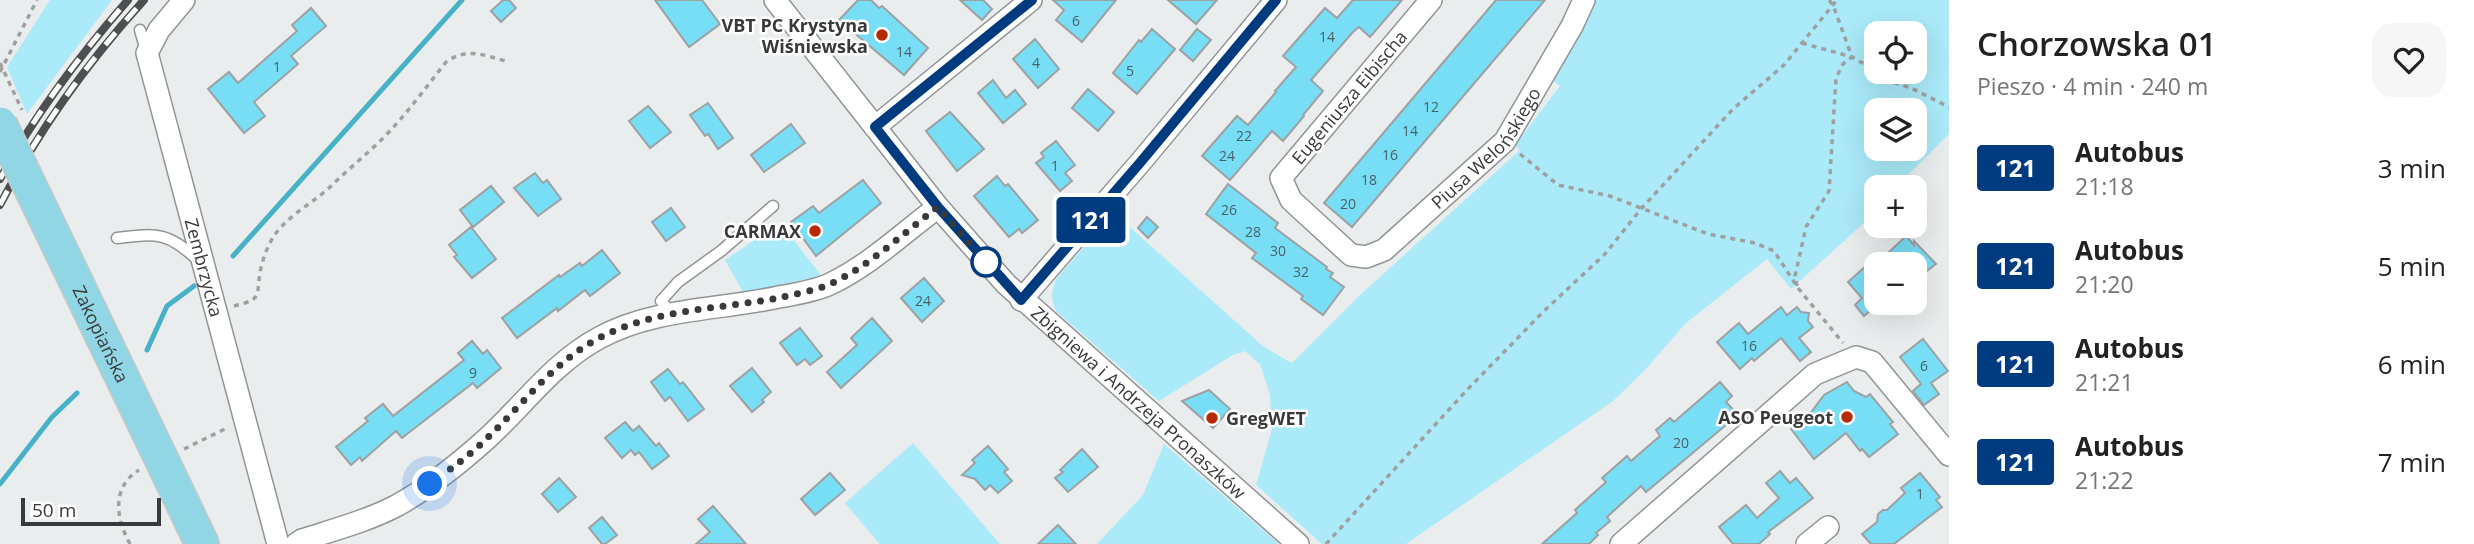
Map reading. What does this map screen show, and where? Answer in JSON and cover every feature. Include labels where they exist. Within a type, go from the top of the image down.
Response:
[{"type":"main road","name":"Zakopiańska","points":[[0,124],[202,544]]},
{"type":"street","points":[[147,53],[159,30],[184,0]]},
{"type":"street","name":"Zbigniewa i Andrzeja Pronaszków","points":[[775,0],[938,207],[1021,300],[1298,544]]},
{"type":"street","points":[[875,127],[1031,0]]},
{"type":"street","points":[[1021,300],[1276,0]]},
{"type":"street","name":"Eugeniusza Eibischa","points":[[1351,255],[1290,200],[1281,178],[1431,0]]},
{"type":"street","name":"Piusa Welońskiego","points":[[1351,255],[1366,257],[1384,250],[1505,141],[1572,26],[1584,0]]},
{"type":"street","name":"Zembrzycka","points":[[147,53],[278,544]]},
{"type":"street","points":[[296,544],[396,506],[484,442],[545,377],[587,345],[628,325],[671,314],[744,304],[829,284],[854,270],[938,207]]},
{"type":"street","points":[[1621,544],[1815,374],[1856,357],[1871,362],[1949,455]]},
{"type":"street","points":[[1807,544],[1828,527]]},
{"type":"lane","points":[[140,30],[147,53]]},
{"type":"lane","points":[[671,314],[661,301],[678,282],[721,251],[773,206]]},
{"type":"lane","points":[[117,238],[151,234],[165,236],[180,244],[203,265]]},
{"type":"path","points":[[0,72],[37,0]]},
{"type":"path","points":[[1829,0],[1852,57]]},
{"type":"path","points":[[1326,544],[1466,391],[1544,311],[1605,254],[1641,209],[1733,109],[1784,65],[1837,0]]},
{"type":"path","points":[[1802,43],[1852,57],[1864,64]]},
{"type":"path","points":[[215,310],[247,303],[254,298],[260,289],[259,274],[265,256],[280,229],[301,208],[323,194],[388,133],[446,62],[459,54],[472,53],[506,61]]},
{"type":"path","points":[[1798,288],[1795,276],[1806,227],[1829,191],[1836,78],[1843,64],[1852,57]]},
{"type":"path","points":[[1898,84],[1949,107]]},
{"type":"path","points":[[1505,141],[1558,184],[1610,196],[1708,234],[1755,243],[1774,251],[1798,288],[1856,357]]},
{"type":"shaded area","points":[[50,0],[112,0],[27,114],[7,67]]},
{"type":"shaded area","points":[[1589,0],[1949,0],[1949,134],[1927,156],[1927,98],[1864,98],[1864,161],[1922,161],[1908,175],[1864,175],[1864,223],[1791,289],[1767,259],[1686,323],[1644,371],[1613,401],[1406,544],[1322,544],[1256,485],[1272,429],[1270,395],[1260,364],[1245,351],[1233,355],[1159,401],[1057,312],[1053,303],[1053,287],[1057,278],[1114,213],[1264,347],[1292,363],[1359,296],[1520,150],[1515,145],[1560,86],[1547,76]]},
{"type":"shaded area","points":[[780,223],[824,279],[794,288],[743,292],[725,260]]},
{"type":"shaded area","points":[[913,443],[1000,544],[878,542],[845,503]]},
{"type":"shaded area","points":[[1164,444],[1279,544],[1097,544],[1143,495]]},
{"type":"building","points":[[503,0],[509,0],[516,8],[501,22],[491,11]]},
{"type":"building","points":[[655,0],[702,0],[720,24],[689,47]]},
{"type":"building","points":[[858,0],[871,0],[879,8],[882,6],[928,48],[904,75],[839,20]]},
{"type":"building","points":[[960,0],[983,0],[992,9],[982,20]]},
{"type":"building","points":[[1053,0],[1116,0],[1082,42],[1056,20],[1064,10]]},
{"type":"building","points":[[1168,0],[1217,0],[1196,24]]},
{"type":"building","points":[[1353,0],[1402,0],[1370,37],[1359,27],[1353,32],[1311,80],[1323,91],[1304,116],[1283,141],[1272,131],[1230,180],[1202,156],[1237,116],[1248,125],[1276,92],[1296,67],[1283,56],[1325,8],[1337,18]]},
{"type":"building","points":[[1496,0],[1545,0],[1352,227],[1324,203]]},
{"type":"building","points":[[311,8],[326,26],[291,56],[298,64],[254,102],[265,116],[244,133],[208,89],[229,72],[238,83],[297,31],[292,25]]},
{"type":"building","points":[[1152,29],[1175,49],[1137,94],[1113,73],[1139,40],[1141,42]]},
{"type":"building","points":[[1197,29],[1211,40],[1193,61],[1180,50]]},
{"type":"building","points":[[1035,39],[1059,69],[1038,88],[1013,59]]},
{"type":"building","points":[[993,80],[1006,98],[1015,90],[1026,104],[1003,123],[978,93]]},
{"type":"building","points":[[1088,89],[1114,112],[1098,131],[1072,108]]},
{"type":"building","points":[[708,103],[733,138],[718,149],[690,115]]},
{"type":"building","points":[[648,106],[671,132],[650,148],[629,121]]},
{"type":"building","points":[[950,112],[984,149],[957,171],[926,131]]},
{"type":"building","points":[[791,124],[805,143],[764,172],[751,155]]},
{"type":"building","points":[[1056,141],[1075,165],[1065,173],[1072,181],[1060,191],[1036,163],[1044,157],[1041,153]]},
{"type":"building","points":[[535,173],[543,183],[547,180],[561,199],[538,216],[514,188]]},
{"type":"building","points":[[997,176],[1005,186],[1008,184],[1038,220],[1022,233],[1019,229],[1009,237],[974,196]]},
{"type":"building","points":[[863,180],[881,203],[816,256],[791,222],[813,206],[819,213]]},
{"type":"building","points":[[1228,184],[1278,223],[1275,228],[1327,267],[1326,269],[1333,273],[1330,277],[1344,287],[1323,315],[1301,299],[1303,296],[1252,258],[1256,253],[1206,214]]},
{"type":"building","points":[[491,186],[504,202],[473,227],[460,210]]},
{"type":"building","points":[[671,208],[685,227],[666,241],[652,222]]},
{"type":"building","points":[[1147,217],[1158,227],[1148,238],[1138,228]]},
{"type":"building","points":[[471,227],[496,259],[472,278],[454,257],[457,255],[449,245]]},
{"type":"building","points":[[1904,238],[1908,238],[1925,252],[1889,252]]},
{"type":"building","points":[[602,250],[620,273],[590,296],[585,290],[517,338],[502,318],[559,275],[560,277],[580,263],[582,266]]},
{"type":"building","points":[[1927,255],[1936,264],[1927,271]]},
{"type":"building","points":[[1864,268],[1864,316],[1855,305],[1862,298],[1848,282]]},
{"type":"building","points":[[924,278],[944,301],[922,322],[901,298]]},
{"type":"building","points":[[1781,307],[1787,315],[1797,307],[1801,312],[1809,313],[1808,321],[1813,327],[1799,338],[1811,352],[1800,361],[1781,338],[1740,369],[1717,342],[1739,323],[1748,334]]},
{"type":"building","points":[[872,318],[892,341],[841,388],[827,372],[857,345],[851,338]]},
{"type":"building","points":[[800,328],[822,356],[810,365],[805,359],[797,365],[780,343]]},
{"type":"building","points":[[1923,339],[1948,371],[1931,383],[1939,394],[1924,405],[1913,391],[1921,384],[1900,357]]},
{"type":"building","points":[[472,341],[483,354],[487,350],[501,368],[477,388],[473,383],[402,438],[396,431],[362,461],[360,457],[351,465],[336,447],[368,421],[365,418],[383,404],[393,416],[464,360],[458,353]]},
{"type":"building","points":[[752,368],[771,392],[752,412],[730,386]]},
{"type":"building","points":[[668,369],[680,384],[683,382],[704,409],[688,421],[670,397],[665,401],[651,382]]},
{"type":"building","points":[[1720,382],[1732,396],[1726,402],[1738,415],[1646,492],[1641,486],[1607,517],[1610,521],[1596,533],[1598,535],[1589,544],[1542,544],[1606,482],[1602,478],[1627,456],[1631,461],[1660,436],[1656,430],[1670,418],[1674,422]]},
{"type":"building","name":"ASO Peugeot","points":[[1847,382],[1854,391],[1866,397],[1870,394],[1893,422],[1890,424],[1898,434],[1869,457],[1862,449],[1860,451],[1846,433],[1814,459],[1791,429],[1812,411],[1824,395]]},
{"type":"building","name":"GregWET","points":[[1209,390],[1230,409],[1213,428],[1182,401]]},
{"type":"building","points":[[625,422],[633,431],[639,426],[656,446],[659,443],[669,456],[652,469],[639,452],[635,455],[631,450],[622,458],[605,438]]},
{"type":"building","points":[[988,446],[1008,469],[1004,472],[1012,481],[998,493],[990,485],[985,490],[975,479],[962,475],[975,463],[972,460]]},
{"type":"building","points":[[1082,449],[1098,467],[1068,492],[1055,478]]},
{"type":"building","points":[[1780,471],[1790,483],[1796,478],[1813,498],[1768,532],[1770,534],[1759,544],[1733,544],[1719,527],[1746,505],[1757,518],[1779,498],[1766,483]]},
{"type":"building","points":[[830,473],[845,490],[815,515],[801,499]]},
{"type":"building","points":[[1920,473],[1940,497],[1936,500],[1942,507],[1894,544],[1871,544],[1862,534],[1877,522],[1878,514],[1887,510],[1905,493],[1901,488]]},
{"type":"building","points":[[559,478],[576,497],[558,512],[542,494]]},
{"type":"building","points":[[713,506],[746,544],[696,544],[710,532],[698,519]]},
{"type":"building","points":[[602,517],[617,535],[605,544],[602,544],[589,528]]},
{"type":"building","points":[[1058,525],[1076,544],[1038,544]]},
{"type":"waterway","points":[[233,256],[462,0]]},
{"type":"waterway","points":[[147,350],[167,306],[194,286]]},
{"type":"waterway","points":[[0,484],[52,417],[77,393]]},
{"type":"railway","points":[[0,179],[59,86],[128,0]]},
{"type":"railway","points":[[0,205],[65,98],[144,0]]},
{"type":"bus line","name":"121","points":[[1032,0],[875,127],[938,207],[1021,300],[1276,0]]},
{"type":"place","name":"VBT PC Krystyna Wiśniewska","points":[[882,35]]},
{"type":"place","name":"CARMAX","points":[[815,231]]},
{"type":"place","name":"ASO Peugeot","points":[[1847,417]]},
{"type":"place","name":"GregWET","points":[[1212,418]]},
{"type":"route","points":[[430,484],[484,442],[537,385],[565,361],[602,336],[628,325],[671,314],[796,294],[829,284],[854,270],[938,207],[990,267],[986,262]]}]
